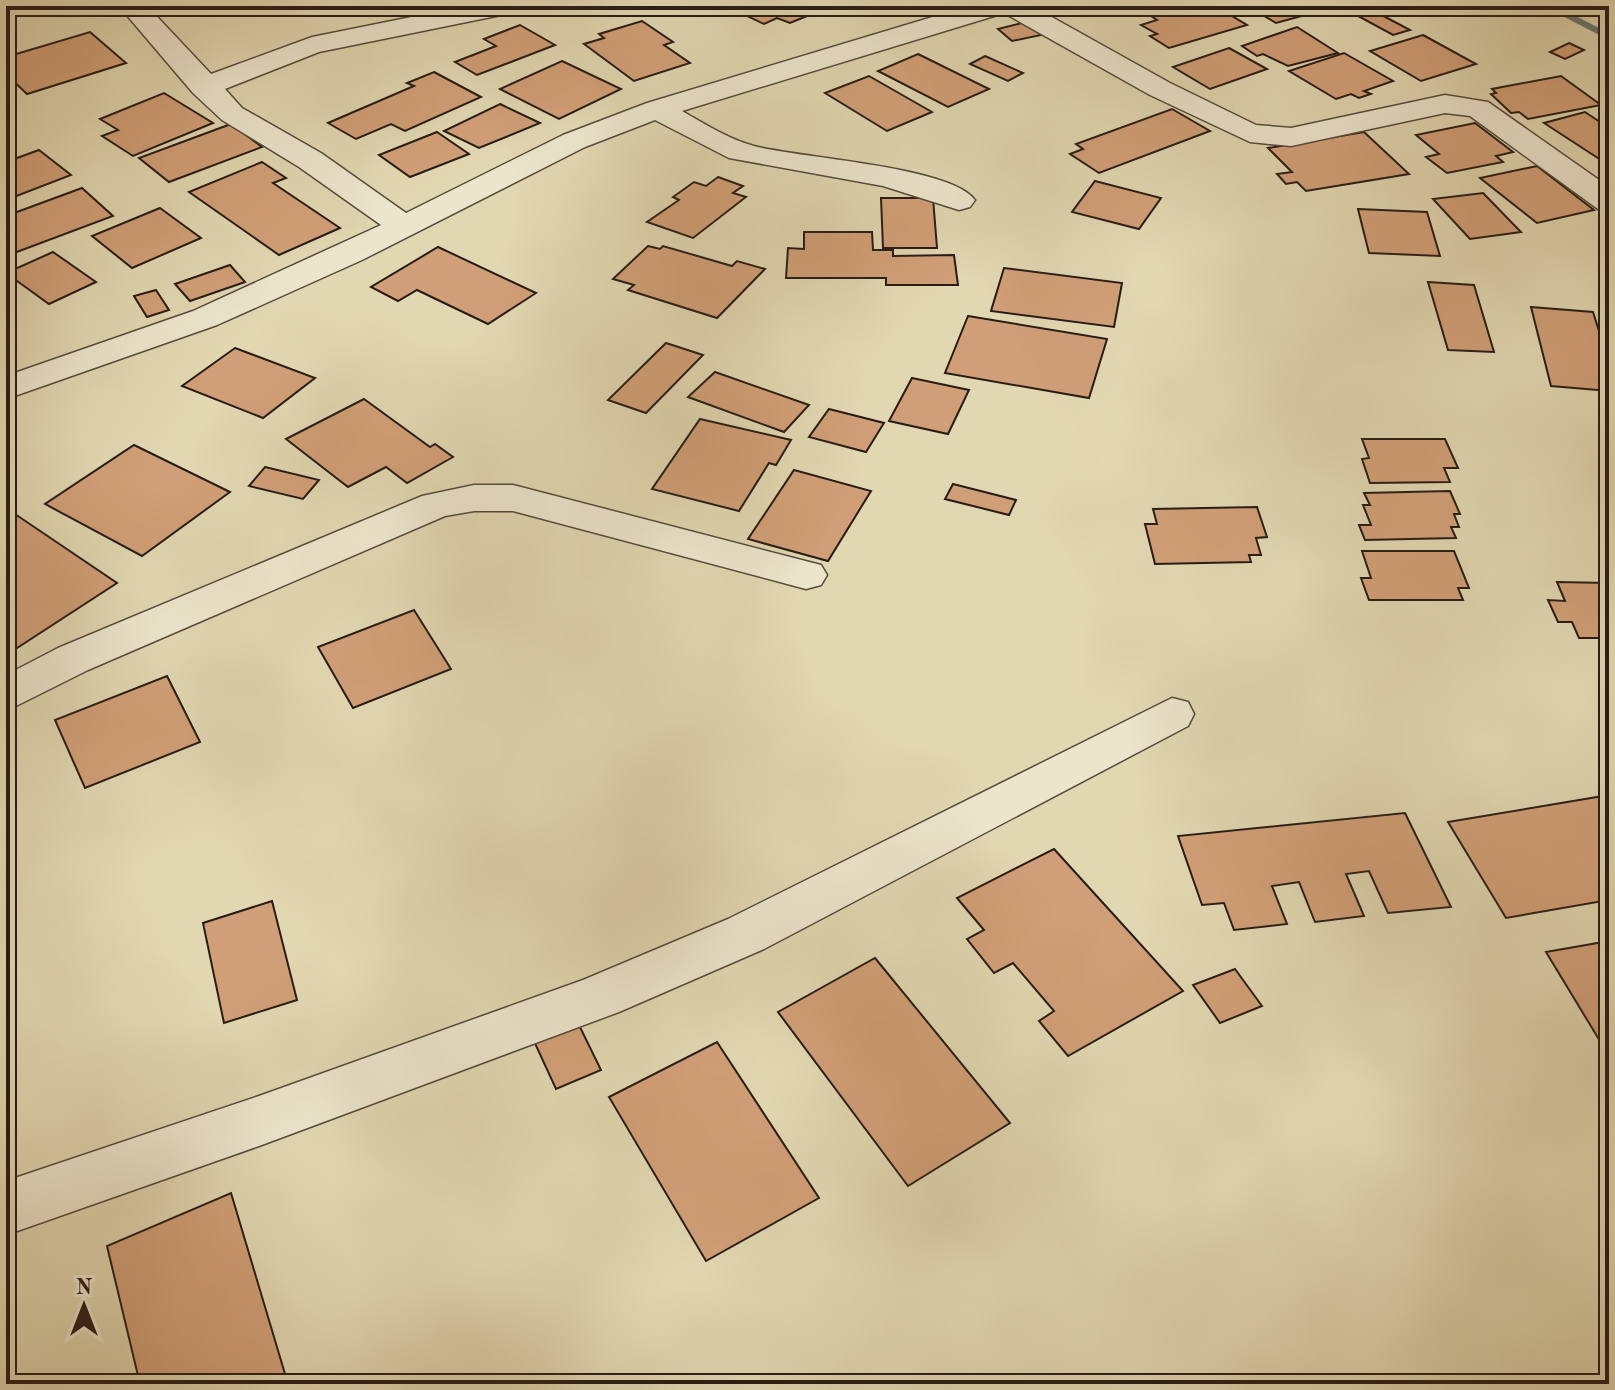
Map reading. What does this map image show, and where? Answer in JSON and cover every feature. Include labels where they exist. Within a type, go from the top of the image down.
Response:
[{"type":"street","points":[[132,6],[203,87],[232,114],[310,160],[404,226]]},
{"type":"street","points":[[203,87],[312,45],[506,6]]},
{"type":"street","points":[[906,6],[931,25]]},
{"type":"street","points":[[6,388],[205,318],[404,226],[574,141],[657,109],[998,6]]},
{"type":"street","points":[[1012,6],[1160,89],[1250,133],[1291,137],[1445,104],[1478,108],[1609,202]]},
{"type":"street","points":[[657,109],[703,135],[750,155],[914,182],[959,200]]},
{"type":"street","points":[[6,695],[73,659],[436,505],[474,498],[513,498],[806,575]]},
{"type":"street","points":[[6,1208],[259,1121],[601,996],[746,934],[1172,714]]},
{"type":"building","points":[[726,6],[805,6],[796,10],[807,16],[790,23],[777,18],[764,24]]},
{"type":"building","points":[[1179,6],[1215,6],[1247,25],[1169,48],[1150,36],[1157,34],[1141,25],[1157,20],[1151,16]]},
{"type":"building","points":[[1248,6],[1285,6],[1302,16],[1276,23]]},
{"type":"building","points":[[1374,11],[1410,30],[1393,35],[1358,16]]},
{"type":"building","points":[[642,21],[673,42],[664,45],[690,63],[634,81],[584,44],[604,38],[599,34]]},
{"type":"building","points":[[1026,22],[1041,35],[1012,41],[998,29]]},
{"type":"building","points":[[520,25],[555,45],[477,75],[455,62],[496,46],[484,39]]},
{"type":"building","points":[[1297,27],[1338,53],[1288,66],[1263,54],[1257,56],[1242,46]]},
{"type":"building","points":[[90,32],[126,63],[27,94],[6,74],[6,57]]},
{"type":"building","points":[[1423,35],[1476,64],[1421,81],[1370,51]]},
{"type":"building","points":[[1569,43],[1584,50],[1565,59],[1550,52]]},
{"type":"building","points":[[1229,48],[1267,69],[1210,89],[1173,67]]},
{"type":"building","points":[[1344,53],[1393,81],[1364,91],[1371,94],[1359,98],[1351,94],[1336,99],[1289,71]]},
{"type":"building","points":[[918,54],[989,89],[948,107],[878,71]]},
{"type":"building","points":[[985,56],[1023,73],[1008,81],[970,64]]},
{"type":"building","points":[[562,61],[621,89],[559,119],[500,89]]},
{"type":"building","points":[[434,72],[481,97],[405,131],[391,124],[356,139],[328,123],[414,86],[407,83]]},
{"type":"building","points":[[869,76],[932,112],[887,131],[825,93]]},
{"type":"building","points":[[1561,76],[1601,105],[1528,119],[1519,112],[1511,113],[1491,94],[1496,93],[1492,89]]},
{"type":"building","points":[[164,93],[213,123],[133,156],[102,136],[118,130],[100,119]]},
{"type":"building","points":[[500,104],[540,123],[479,148],[444,131]]},
{"type":"building","points":[[1172,109],[1210,131],[1099,173],[1070,154],[1083,149],[1076,144]]},
{"type":"building","points":[[1585,112],[1609,128],[1609,161],[1604,162],[1544,123]]},
{"type":"building","points":[[1475,123],[1513,152],[1496,156],[1503,162],[1447,173],[1426,157],[1439,154],[1416,135]]},
{"type":"building","points":[[231,124],[262,147],[169,182],[139,158]]},
{"type":"building","points":[[437,132],[469,154],[410,177],[379,155]]},
{"type":"building","points":[[1364,132],[1409,174],[1306,191],[1297,182],[1286,184],[1277,174],[1292,172],[1268,148]]},
{"type":"building","points":[[39,150],[71,175],[6,200],[6,162]]},
{"type":"building","points":[[262,162],[286,178],[273,183],[340,228],[279,255],[189,192]]},
{"type":"building","points":[[1537,166],[1594,210],[1537,223],[1480,178]]},
{"type":"building","points":[[718,177],[743,186],[733,193],[746,197],[693,238],[647,222],[679,200],[673,197],[694,182],[706,186]]},
{"type":"building","points":[[1095,181],[1161,198],[1139,229],[1072,212]]},
{"type":"building","points":[[82,188],[113,216],[14,253],[6,245],[6,216]]},
{"type":"building","points":[[1483,193],[1521,232],[1470,239],[1433,199]]},
{"type":"building","points":[[881,198],[933,198],[937,248],[883,248]]},
{"type":"building","points":[[160,208],[201,238],[132,268],[92,236]]},
{"type":"building","points":[[1358,209],[1427,212],[1440,256],[1369,253]]},
{"type":"building","points":[[804,232],[872,232],[873,250],[893,250],[893,256],[954,255],[958,285],[886,285],[886,278],[786,278],[788,248],[804,249]]},
{"type":"building","points":[[648,246],[660,249],[663,246],[732,266],[737,261],[765,269],[717,318],[628,290],[634,285],[613,279]]},
{"type":"building","points":[[438,247],[536,293],[488,324],[417,290],[398,301],[371,287]]},
{"type":"building","points":[[53,252],[96,282],[49,304],[6,273]]},
{"type":"building","points":[[230,265],[245,282],[190,301],[175,284]]},
{"type":"building","points":[[1004,268],[1122,283],[1114,327],[991,311]]},
{"type":"building","points":[[1428,282],[1474,285],[1494,352],[1448,350]]},
{"type":"building","points":[[156,290],[169,310],[147,317],[134,296]]},
{"type":"building","points":[[1531,307],[1593,312],[1605,350],[1609,350],[1609,391],[1551,386]]},
{"type":"building","points":[[968,316],[1107,339],[1089,398],[945,373]]},
{"type":"building","points":[[666,343],[703,355],[646,413],[608,400]]},
{"type":"building","points":[[235,348],[315,378],[263,418],[182,386]]},
{"type":"building","points":[[715,372],[809,405],[784,432],[688,397]]},
{"type":"building","points":[[912,378],[969,390],[948,434],[889,421]]},
{"type":"building","points":[[364,399],[430,447],[435,444],[453,457],[407,483],[386,467],[348,487],[286,439]]},
{"type":"building","points":[[829,409],[884,423],[866,452],[809,437]]},
{"type":"building","points":[[700,419],[791,440],[776,465],[769,463],[739,511],[652,489]]},
{"type":"building","points":[[1362,439],[1445,439],[1458,468],[1444,468],[1450,482],[1370,483],[1362,459],[1369,458]]},
{"type":"building","points":[[134,445],[230,492],[142,556],[45,504]]},
{"type":"building","points":[[265,467],[319,480],[303,499],[249,486]]},
{"type":"building","points":[[794,470],[871,491],[828,561],[748,539]]},
{"type":"building","points":[[953,484],[1016,500],[1009,515],[945,499]]},
{"type":"building","points":[[1450,491],[1460,514],[1454,514],[1459,527],[1451,527],[1456,538],[1365,540],[1359,525],[1371,525],[1363,505],[1370,505],[1364,493]]},
{"type":"building","points":[[1257,507],[1267,537],[1256,538],[1261,555],[1249,555],[1251,562],[1155,564],[1145,524],[1157,524],[1153,509]]},
{"type":"building","points":[[15,514],[117,583],[17,648],[6,640],[6,520]]},
{"type":"building","points":[[1362,551],[1454,551],[1469,588],[1458,588],[1463,600],[1369,600],[1361,578],[1371,578]]},
{"type":"building","points":[[1557,582],[1609,583],[1609,638],[1579,638],[1572,622],[1558,622],[1548,600],[1565,601]]},
{"type":"building","points":[[414,610],[451,669],[353,708],[318,647]]},
{"type":"building","points":[[167,676],[200,742],[85,788],[55,720]]},
{"type":"building","points":[[1609,795],[1609,900],[1506,918],[1448,822]]},
{"type":"building","points":[[1405,813],[1451,907],[1388,913],[1369,871],[1346,874],[1364,916],[1315,922],[1299,882],[1272,886],[1287,924],[1234,930],[1224,903],[1202,905],[1178,836]]},
{"type":"building","points":[[1054,849],[1183,991],[1068,1056],[1039,1021],[1054,1011],[1013,963],[994,973],[967,939],[984,930],[957,898]]},
{"type":"building","points":[[272,901],[297,1000],[224,1023],[203,923]]},
{"type":"building","points":[[1609,941],[1609,1056],[1546,952]]},
{"type":"building","points":[[875,958],[1010,1123],[908,1186],[778,1012]]},
{"type":"building","points":[[1235,969],[1262,1006],[1220,1023],[1193,985]]},
{"type":"building","points":[[577,1021],[601,1070],[556,1089],[533,1039]]},
{"type":"building","points":[[717,1042],[819,1198],[706,1261],[609,1097]]},
{"type":"building","points":[[231,1193],[288,1384],[140,1384],[107,1246]]},
{"type":"waterway","points":[[1548,6],[1609,37]]}]
